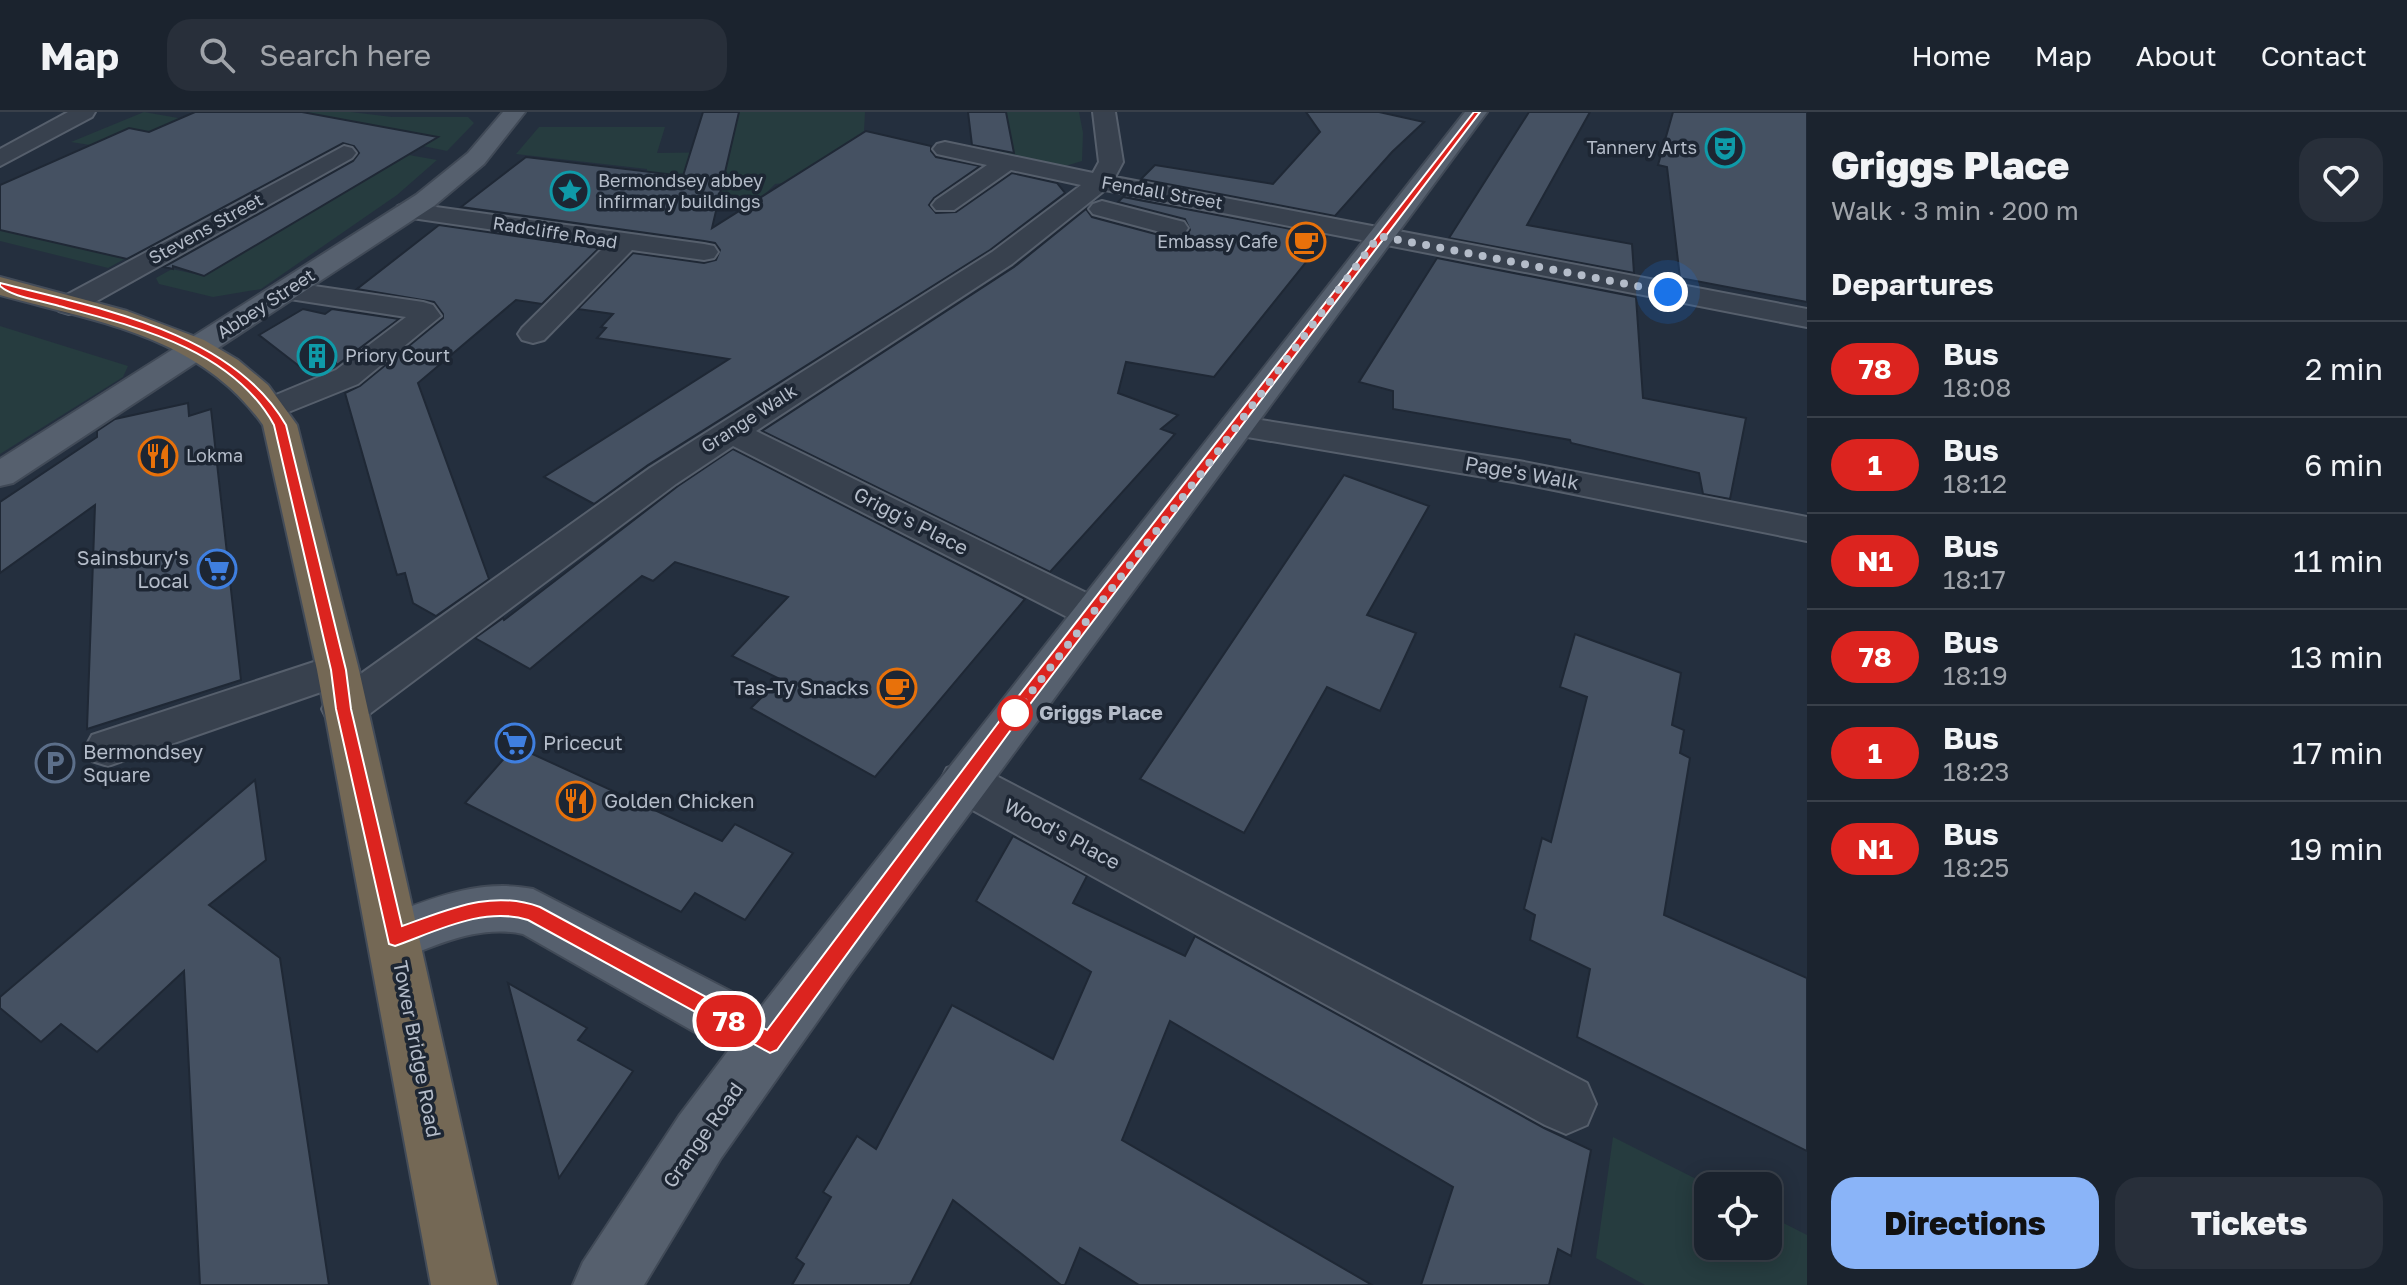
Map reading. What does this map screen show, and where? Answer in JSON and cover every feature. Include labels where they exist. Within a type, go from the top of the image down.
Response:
[{"type":"highway","name":"Tower Bridge Road","points":[[0,286],[134,324],[199,348],[247,385],[271,409],[280,425],[395,937],[464,1285]]},
{"type":"main road","name":"Abbey Street","points":[[0,475],[407,211],[476,159],[506,126],[514,112]]},
{"type":"main road","name":"Grange Road","points":[[606,1285],[663,1191],[770,1043],[1091,612],[1476,112]]},
{"type":"main road","points":[[395,937],[473,910],[512,907],[533,913],[770,1043]]},
{"type":"street","points":[[0,159],[84,112]]},
{"type":"street","points":[[1104,112],[1111,162],[1089,192],[1175,228]]},
{"type":"street","name":"Fendall Street","points":[[945,149],[1007,162],[1089,192],[1379,236],[1807,318]]},
{"type":"street","name":"Stevens Street","points":[[69,305],[344,153]]},
{"type":"street","points":[[945,205],[1007,162]]},
{"type":"street","name":"Grange Walk","points":[[108,748],[341,689],[587,531],[730,431],[992,264],[1089,192]]},
{"type":"street","name":"Radcliffe Road","points":[[407,211],[626,241]]},
{"type":"street","points":[[626,241],[704,252]]},
{"type":"street","name":"Radcliffe Road","points":[[533,334],[626,241]]},
{"type":"street","points":[[271,409],[347,377],[426,316],[423,311],[287,291]]},
{"type":"street","name":"Page's Walk","points":[[1236,426],[1504,470],[1807,529]]},
{"type":"street","name":"Grigg's Place","points":[[730,431],[1091,612]]},
{"type":"street","name":"Wood's Place","points":[[964,782],[1566,1104]]},
{"type":"green space","points":[[144,112],[319,143],[29,236],[120,258],[130,256],[108,268],[0,241],[0,204],[121,132],[90,145],[71,142]]},
{"type":"green space","points":[[302,112],[468,117],[474,123],[447,151],[423,146],[437,137]]},
{"type":"green space","points":[[739,112],[865,112],[864,131],[784,183],[775,184],[755,204],[643,190],[647,169],[516,154],[539,127],[665,127],[657,153],[730,152]]},
{"type":"green space","points":[[1006,112],[1079,112],[1083,133],[1082,161],[1062,167],[1001,154],[998,131]]},
{"type":"green space","points":[[409,155],[437,160],[397,195],[261,289],[213,297],[159,284],[156,278],[172,269],[204,276]]},
{"type":"green space","points":[[0,326],[128,366],[123,377],[0,454]]},
{"type":"green space","points":[[1613,1137],[1694,1178],[1694,1260],[1782,1260],[1782,1222],[1807,1235],[1807,1285],[1645,1285],[1596,1258]]},
{"type":"building","points":[[195,112],[302,112],[438,137],[204,276],[173,266],[173,269],[164,267],[353,161],[359,153],[354,146],[343,143],[127,259],[0,230],[0,185],[129,128],[149,132]]},
{"type":"building","points":[[703,112],[739,112],[712,228],[866,131],[931,146],[936,157],[980,166],[934,198],[929,205],[936,213],[956,212],[1012,173],[1057,183],[1065,193],[990,250],[648,465],[594,504],[544,477],[729,359],[597,338],[606,328],[601,327],[613,314],[578,309],[633,253],[704,263],[716,260],[720,250],[715,243],[704,241],[461,207],[526,157],[683,176]]},
{"type":"building","points":[[968,112],[1006,112],[1014,153],[972,145]]},
{"type":"building","points":[[1306,112],[1379,112],[1424,122],[1392,152],[1335,216],[1141,179],[1155,165],[1273,184],[1320,132]]},
{"type":"building","points":[[1529,112],[1590,112],[1527,225],[1632,244],[1634,273],[1449,238]]},
{"type":"building","points":[[1673,112],[1807,112],[1807,302],[1680,278],[1667,167],[1658,165]]},
{"type":"building","points":[[1123,197],[1327,236],[1214,377],[1126,362],[1118,393],[1178,415],[1161,429],[1175,434],[1050,572],[762,431],[1014,267],[1086,209],[1092,217],[1174,239],[1185,237],[1190,230],[1185,219],[1118,202]]},
{"type":"building","points":[[439,225],[599,248],[542,304],[516,300],[418,383],[489,579],[436,616],[413,603],[405,573],[397,575],[345,393],[360,386],[443,318],[434,302],[357,289]]},
{"type":"building","points":[[1437,258],[1636,297],[1643,398],[1746,418],[1730,499],[1703,494],[1699,473],[1571,443],[1570,440],[1393,409],[1393,391],[1359,382]]},
{"type":"building","name":"Priory Court","points":[[303,309],[325,314],[332,309],[399,319],[337,365],[321,373],[308,373],[259,335]]},
{"type":"building","points":[[188,403],[189,416],[211,409],[241,680],[87,729],[95,505],[0,573],[0,502],[97,437],[97,431],[115,419]]},
{"type":"building","points":[[733,449],[1025,599],[875,777],[751,708],[780,679],[732,656],[788,597],[675,562],[653,581],[642,576],[530,669],[475,638],[504,620],[678,486]]},
{"type":"building","points":[[1344,475],[1429,506],[1367,615],[1416,633],[1380,711],[1327,687],[1244,833],[1140,779]]},
{"type":"building","points":[[1575,634],[1681,673],[1672,725],[1684,730],[1680,753],[1690,758],[1664,915],[1807,978],[1807,1151],[1577,1037],[1590,969],[1530,940],[1535,915],[1524,909],[1542,838],[1551,842],[1587,697],[1560,687]]},
{"type":"building","points":[[515,746],[722,841],[735,824],[793,853],[745,920],[695,893],[681,912],[465,803]]},
{"type":"building","points":[[255,780],[266,860],[209,905],[280,958],[329,1285],[200,1285],[184,971],[97,1052],[61,1024],[41,1042],[0,1008],[0,997]]},
{"type":"building","points":[[1013,836],[1087,876],[1073,903],[1185,956],[1195,936],[1544,1128],[1591,1150],[1571,1256],[1558,1249],[1549,1285],[1421,1285],[1453,1187],[1170,1021],[1122,1140],[1372,1285],[1139,1285],[1080,1248],[1065,1285],[1061,1285],[953,1200],[910,1285],[792,1285],[804,1264],[796,1258],[831,1197],[823,1192],[857,1136],[876,1149],[952,1005],[1053,1059],[1091,972],[976,901]]},
{"type":"building","points":[[508,983],[587,1028],[578,1040],[633,1071],[559,1178]]},
{"type":"bus line","name":"78","points":[[0,286],[125,321],[199,348],[247,385],[271,409],[280,425],[338,670],[395,937],[460,913],[484,907],[512,907],[533,913],[770,1043],[831,957],[1091,612],[1210,462],[1476,112]]},
{"type":"place","name":"Tannery Arts","points":[[1725,148]]},
{"type":"place","name":"Bermondsey abbey infirmary buildings","points":[[570,191]]},
{"type":"place","name":"Embassy Cafe","points":[[1306,242]]},
{"type":"place","name":"Priory Court","points":[[317,356]]},
{"type":"place","name":"Lokma","points":[[158,456]]},
{"type":"place","name":"Sainsbury's Local","points":[[217,569]]},
{"type":"place","name":"Tas-Ty Snacks","points":[[897,688]]},
{"type":"place","name":"Griggs Place","points":[[1015,713]]},
{"type":"place","name":"Pricecut","points":[[515,743]]},
{"type":"place","name":"Bermondsey Square","points":[[55,763]]},
{"type":"place","name":"Golden Chicken","points":[[576,801]]},
{"type":"route","points":[[1015,713],[1210,462],[1379,236],[1668,292]]}]
